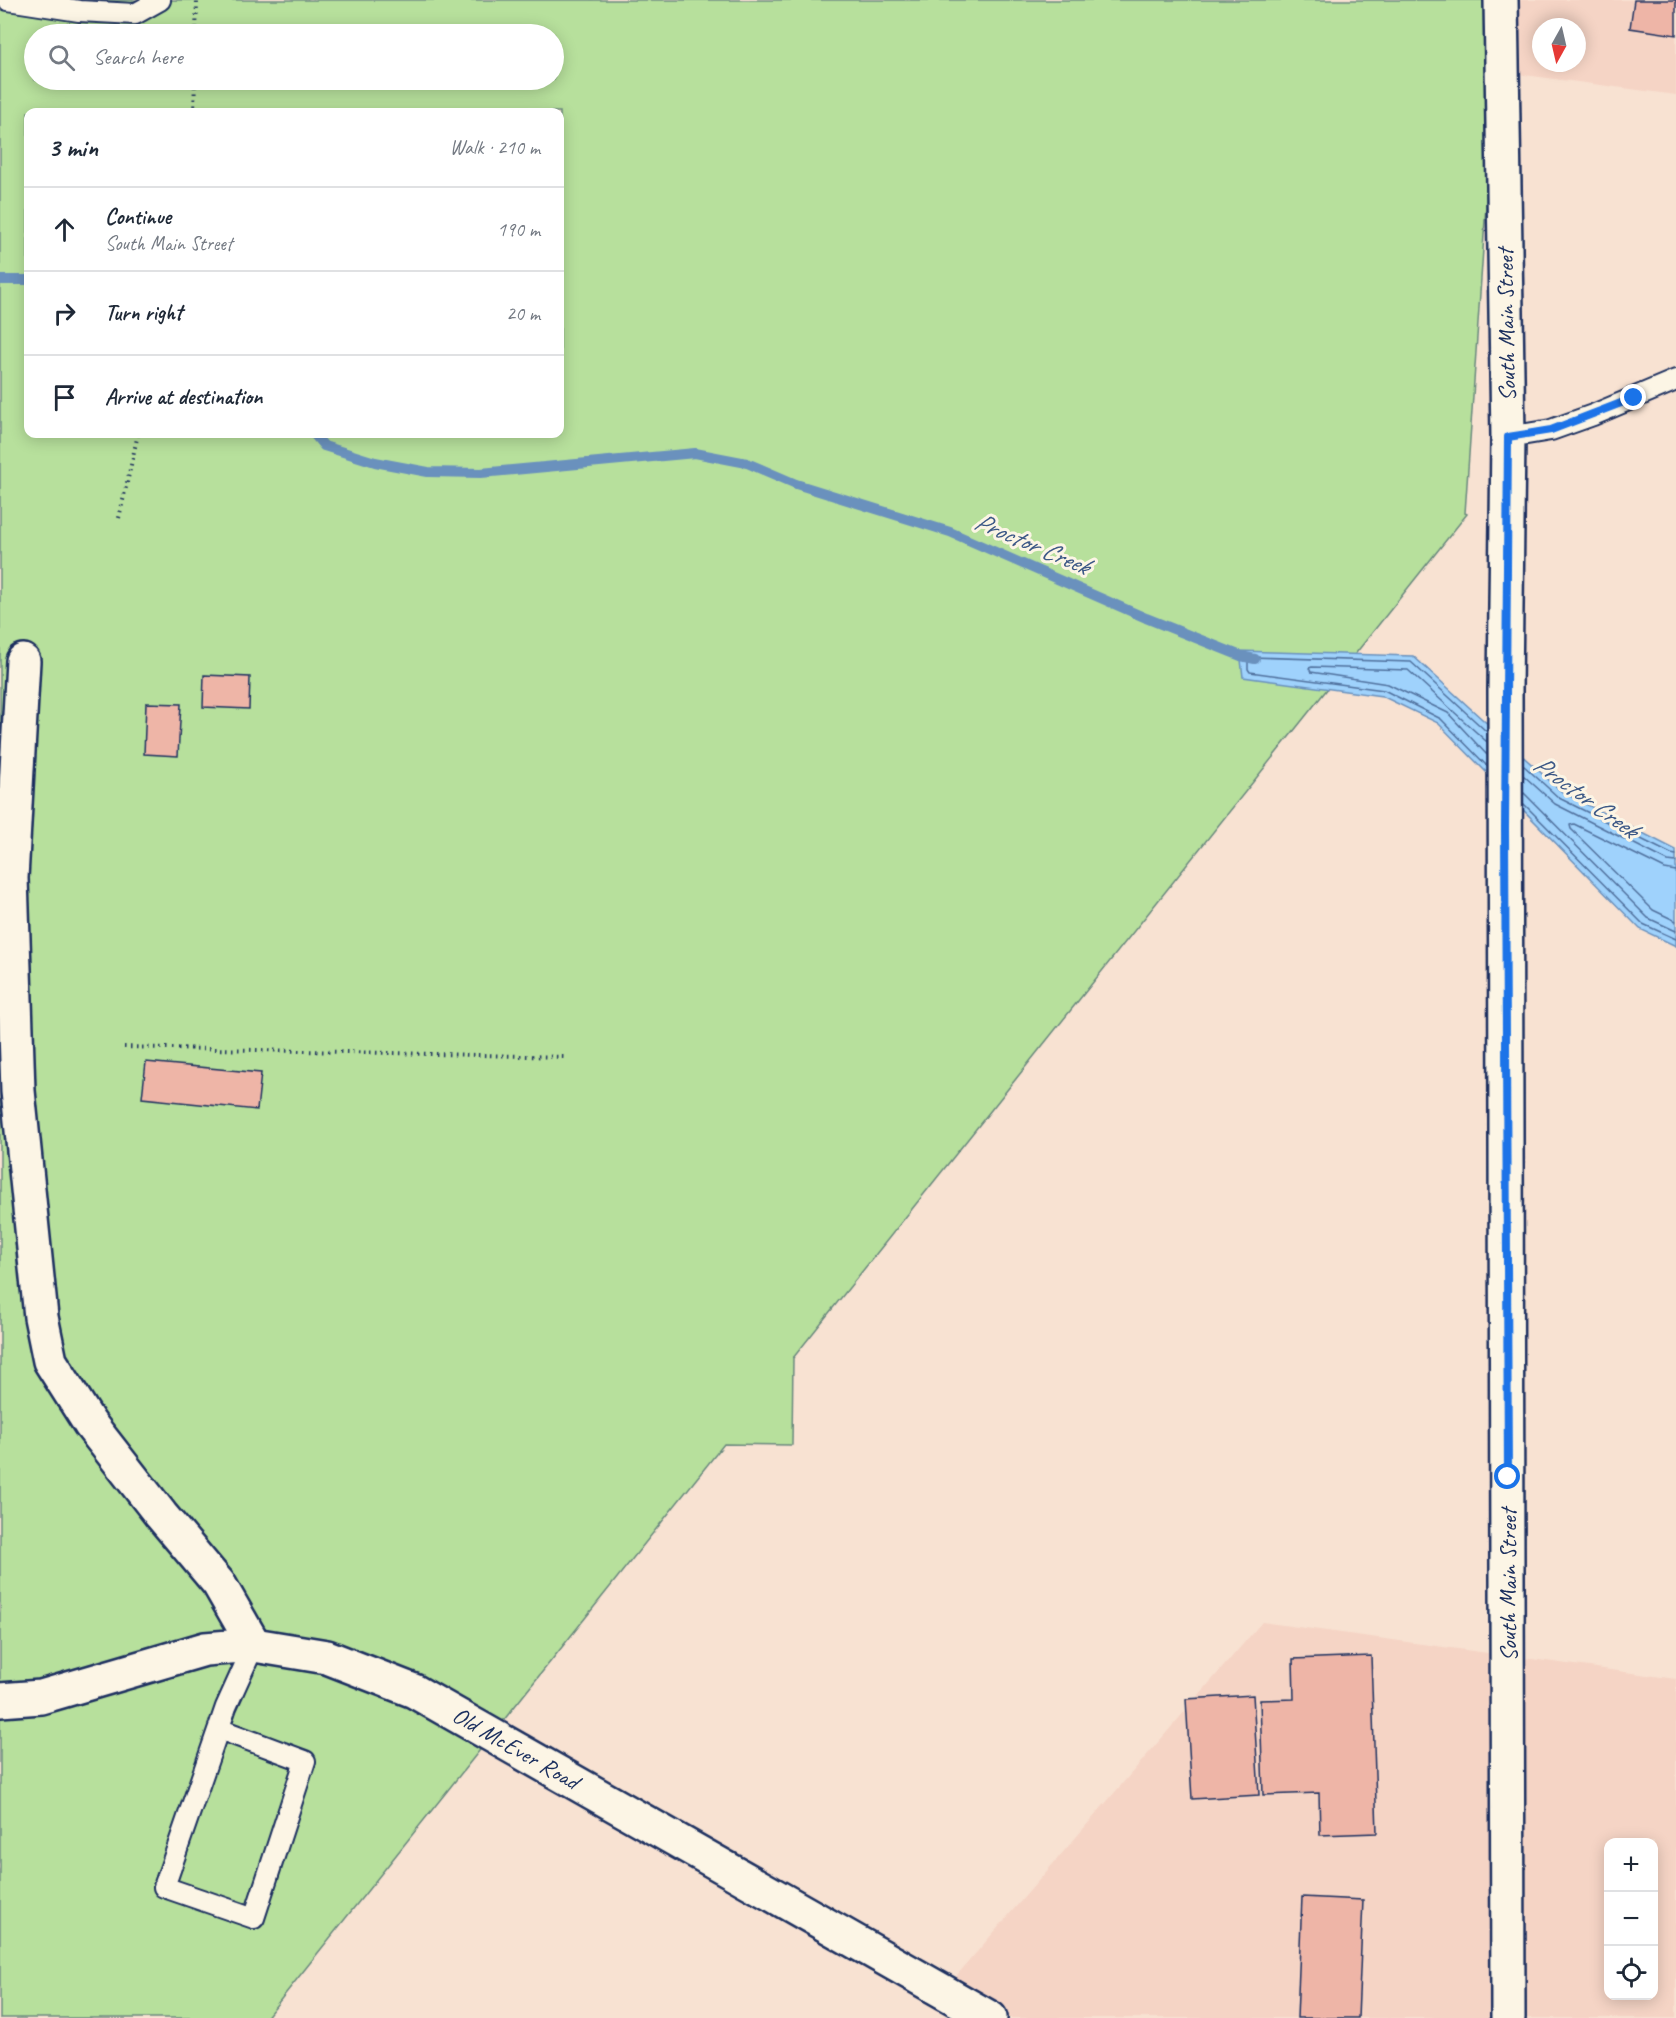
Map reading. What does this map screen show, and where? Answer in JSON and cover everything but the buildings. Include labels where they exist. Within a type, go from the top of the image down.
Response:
[{"type":"street","name":"South Main Street","points":[[1501,0],[1508,437],[1505,690],[1508,2018]]},
{"type":"street","points":[[23,661],[10,878],[18,1091],[41,1317],[50,1361],[90,1424],[161,1515],[219,1584],[254,1645]]},
{"type":"street","name":"Old McEver Road","points":[[0,1700],[41,1697],[205,1649],[254,1645],[327,1658],[414,1691],[990,2018]]},
{"type":"lane","points":[[8,0],[79,11],[135,14],[160,0]]},
{"type":"lane","points":[[1508,437],[1551,430],[1676,380]]},
{"type":"lane","points":[[219,1729],[305,1761],[254,1918],[164,1887],[226,1707],[254,1645]]},
{"type":"path","points":[[196,24],[197,0]]},
{"type":"path","points":[[194,108],[195,90]]},
{"type":"path","points":[[119,518],[137,438]]},
{"type":"path","points":[[124,1047],[567,1057]]},
{"type":"shaded area","points":[[1500,0],[1676,0],[1676,95],[1495,71]]},
{"type":"shaded area","points":[[1262,1622],[1676,1679],[1676,2018],[952,2018],[957,1975]]},
{"type":"green space","points":[[0,0],[1500,0],[1465,513],[1467,514],[793,1358],[792,1445],[724,1444],[266,2018],[0,2018]]},
{"type":"water","points":[[1240,651],[1413,656],[1562,792],[1676,850],[1676,946],[1640,929],[1438,723],[1382,696],[1243,677]]},
{"type":"waterway","name":"Proctor Creek","points":[[0,280],[24,280]]},
{"type":"waterway","name":"Proctor Creek","points":[[317,438],[324,446],[375,462],[428,472],[481,473],[695,453],[747,463],[796,484],[950,532],[1146,618],[1241,656],[1255,659]]},
{"type":"route","points":[[1508,1477],[1505,828],[1508,437],[1551,430],[1634,398]]}]
